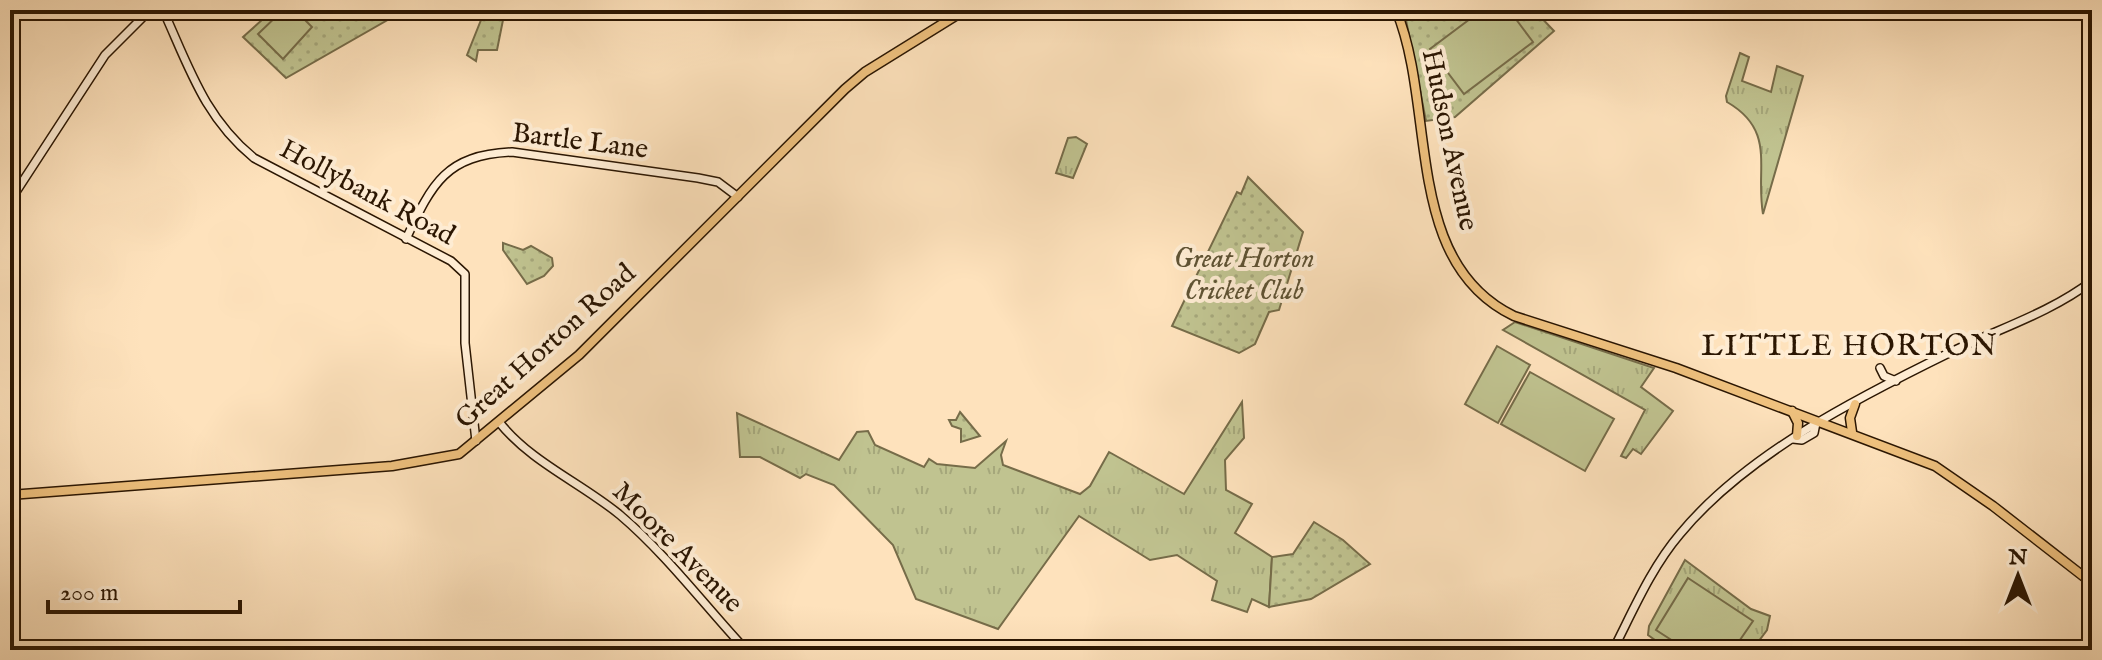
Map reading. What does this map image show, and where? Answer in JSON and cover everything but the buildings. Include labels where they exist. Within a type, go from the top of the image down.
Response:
[{"type":"main road","name":"Great Horton Road","points":[[10,495],[246,479],[434,461],[459,454],[579,355],[823,109],[865,72],[965,10]]},
{"type":"main road","name":"Hudson Avenue","points":[[1396,10],[1409,50],[1437,215],[1463,277],[1493,306],[1514,316],[1632,352],[1791,410]]},
{"type":"main road","points":[[1852,432],[1850,418],[1855,404]]},
{"type":"main road","points":[[1791,410],[1935,466],[1993,506],[2092,583]]},
{"type":"main road","points":[[1791,410],[1798,423],[1795,438]]},
{"type":"street","points":[[10,201],[105,55],[150,10]]},
{"type":"street","name":"Hollybank Road","points":[[163,10],[214,120],[237,144],[254,158],[451,261],[465,274],[465,343],[476,441]]},
{"type":"street","name":"Bartle Lane","points":[[406,239],[426,196],[443,175],[466,159],[489,153],[512,152],[698,178],[718,182],[738,197]]},
{"type":"street","points":[[1613,650],[1647,582],[1678,536],[1746,471],[1818,422],[2057,304],[2092,281]]},
{"type":"street","points":[[1880,368],[1884,376],[1896,381]]},
{"type":"street","name":"Moore Avenue","points":[[499,422],[536,460],[582,485],[623,518],[746,650]]},
{"type":"green space","points":[[255,10],[405,10],[286,78],[243,37],[263,19]]},
{"type":"green space","points":[[283,10],[295,10],[312,27],[283,59],[258,34]]},
{"type":"green space","points":[[485,10],[505,10],[497,50],[478,50],[476,61],[467,55]]},
{"type":"green space","points":[[1404,10],[1534,10],[1554,31],[1455,117],[1426,121]]},
{"type":"green space","points":[[1482,10],[1509,10],[1533,42],[1464,94],[1430,49]]},
{"type":"green space","points":[[1740,53],[1749,57],[1742,81],[1771,92],[1777,66],[1803,76],[1763,214],[1758,138],[1753,125],[1727,102],[1726,96]]},
{"type":"green space","points":[[1076,137],[1087,144],[1073,178],[1056,173],[1068,138]]},
{"type":"green space","name":"Great Horton Cricket Club","points":[[1248,177],[1303,232],[1279,310],[1269,312],[1255,344],[1239,353],[1172,326],[1237,192],[1241,194]]},
{"type":"green space","points":[[503,243],[523,250],[531,246],[552,258],[553,266],[544,276],[527,284],[503,250]]},
{"type":"green space","points":[[1515,322],[1654,368],[1641,387],[1673,411],[1641,454],[1633,449],[1626,458],[1621,456],[1645,410],[1503,330]]},
{"type":"green space","points":[[1497,346],[1530,365],[1498,423],[1465,404]]},
{"type":"green space","points":[[1530,372],[1614,419],[1585,471],[1501,424]]},
{"type":"green space","points":[[1242,402],[1244,438],[1225,460],[1226,490],[1252,504],[1235,533],[1272,557],[1269,607],[1252,599],[1247,612],[1212,600],[1217,581],[1177,555],[1150,560],[1079,516],[998,629],[916,599],[893,545],[834,485],[806,474],[800,478],[760,457],[740,457],[737,413],[839,460],[857,432],[868,431],[875,445],[924,467],[929,459],[937,464],[975,468],[1006,441],[1001,455],[1003,465],[1080,494],[1090,486],[1109,452],[1184,494]]},
{"type":"green space","points":[[960,412],[980,436],[961,442],[961,429],[952,426],[949,420],[956,420]]},
{"type":"green space","points":[[1314,522],[1343,540],[1370,564],[1311,599],[1269,607],[1272,557],[1293,554]]},
{"type":"green space","points":[[1685,560],[1751,609],[1770,616],[1767,630],[1752,650],[1669,650],[1648,635],[1649,626]]},
{"type":"green space","points":[[1688,578],[1753,621],[1733,650],[1687,650],[1656,630]]},
{"type":"district","name":"LITTLE HORTON","points":[[1850,347]]}]
